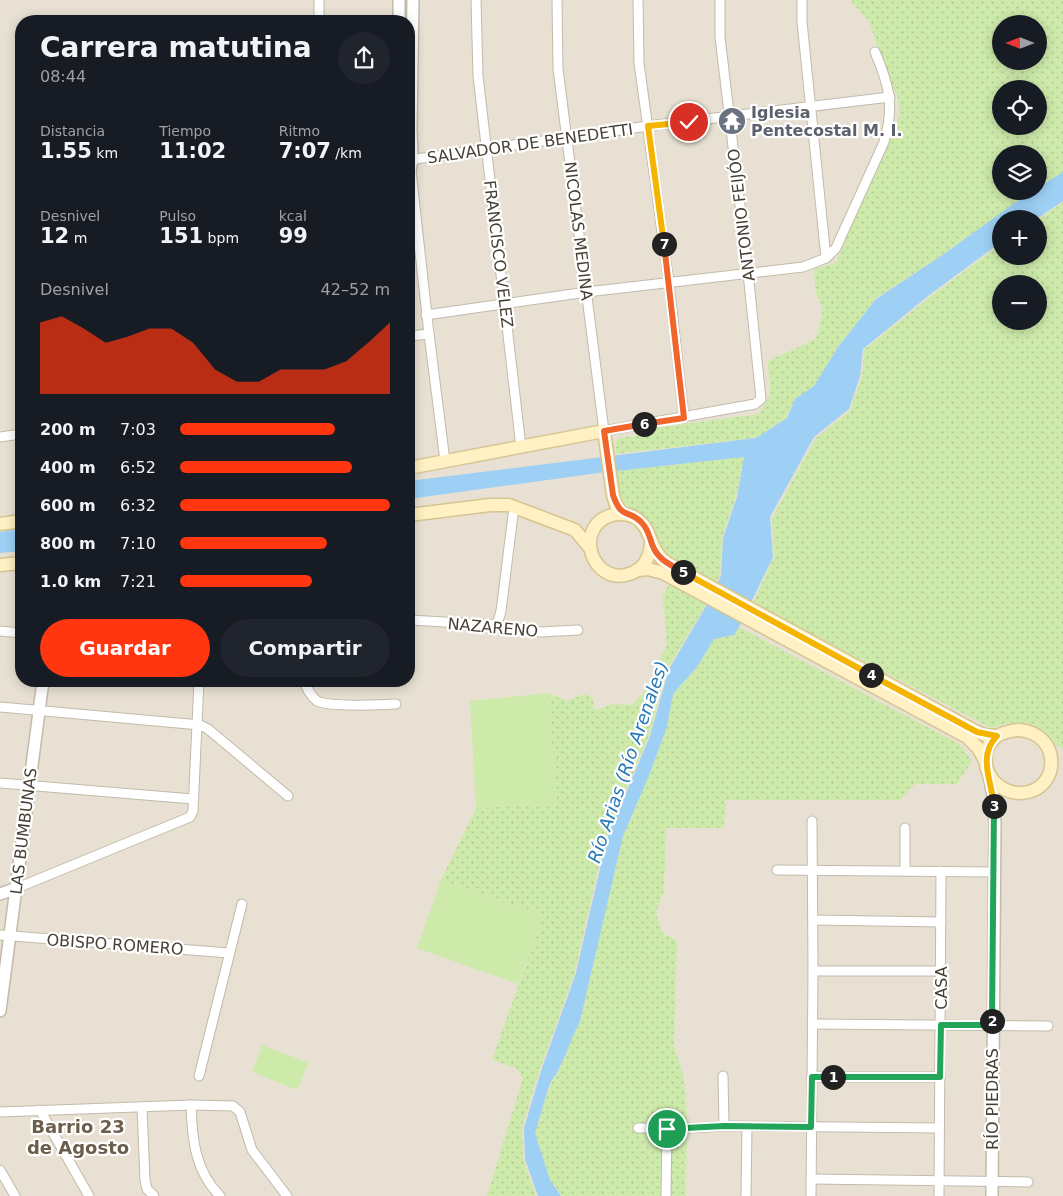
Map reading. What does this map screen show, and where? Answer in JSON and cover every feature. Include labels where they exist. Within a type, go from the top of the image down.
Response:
[{"type":"main road","points":[[415,467],[604,431],[612,490],[616,505],[623,514]]},
{"type":"main road","points":[[590,548],[594,528],[608,513],[612,490]]},
{"type":"main road","points":[[415,514],[490,504],[514,507],[575,530],[590,548],[597,564],[611,574],[629,574],[637,570],[648,558],[651,543]]},
{"type":"main road","points":[[604,518],[610,515],[630,515],[647,529],[651,543],[665,568],[967,737],[978,748],[987,769],[997,786],[1002,789],[1020,793],[1028,792],[1037,788],[1049,775],[1063,770]]},
{"type":"main road","points":[[0,524],[15,522]]},
{"type":"main road","points":[[0,565],[15,563]]},
{"type":"main road","points":[[637,570],[665,568]]},
{"type":"main road","points":[[771,626],[977,732],[997,736]]},
{"type":"main road","points":[[987,769],[989,746],[997,736],[1010,731],[1027,730],[1042,738],[1050,750],[1052,763],[1049,775]]},
{"type":"main road","points":[[1050,750],[1063,756]]},
{"type":"street","points":[[318,15],[319,0]]},
{"type":"street","points":[[399,15],[400,0]]},
{"type":"street","points":[[413,0],[413,15]]},
{"type":"street","name":"FRANCISCO VELEZ","points":[[476,0],[476,60],[506,304],[521,447]]},
{"type":"street","name":"NICOLAS MEDINA","points":[[557,0],[556,55],[568,137],[604,431]]},
{"type":"street","points":[[604,431],[684,418],[669,283],[639,63],[638,0]]},
{"type":"street","name":"ANTONIO FEIJÓO","points":[[684,418],[755,404],[761,399],[720,37],[720,0]]},
{"type":"street","points":[[802,0],[826,258]]},
{"type":"street","points":[[426,315],[587,292],[803,267],[826,258],[836,248],[884,142],[891,115],[890,98],[874,52]]},
{"type":"street","name":"SALVADOR DE BENEDETTI","points":[[415,166],[486,149],[568,137],[890,98]]},
{"type":"street","points":[[415,213],[426,315],[446,461]]},
{"type":"street","points":[[415,335],[429,334]]},
{"type":"street","points":[[0,437],[15,435]]},
{"type":"street","points":[[496,625],[501,611],[514,507]]},
{"type":"street","name":"NAZARENO","points":[[415,620],[496,625],[542,632],[578,630]]},
{"type":"street","points":[[0,631],[15,632]]},
{"type":"street","name":"LAS BUMBUNAS","points":[[0,1011],[5,936],[17,888],[42,687]]},
{"type":"street","points":[[0,894],[190,818],[193,811],[199,687]]},
{"type":"street","points":[[307,687],[310,694],[321,702],[373,706],[396,704]]},
{"type":"street","points":[[0,707],[197,724],[208,729],[288,796]]},
{"type":"street","points":[[987,769],[993,796],[995,822]]},
{"type":"street","points":[[0,783],[193,799]]},
{"type":"street","points":[[995,822],[1000,801],[1020,793]]},
{"type":"street","points":[[811,1196],[812,821]]},
{"type":"street","name":"RÍO PIEDRAS","points":[[992,1196],[993,872],[995,822]]},
{"type":"street","points":[[905,828],[905,871]]},
{"type":"street","points":[[777,870],[993,872]]},
{"type":"street","name":"CASA","points":[[939,1196],[941,871]]},
{"type":"street","points":[[199,1076],[242,904]]},
{"type":"street","points":[[813,920],[941,922]]},
{"type":"street","name":"OBISPO ROMERO","points":[[5,936],[229,953]]},
{"type":"street","points":[[813,971],[940,972]]},
{"type":"street","points":[[812,1024],[1048,1026]]},
{"type":"street","points":[[723,1076],[724,1126]]},
{"type":"street","points":[[812,1077],[940,1077]]},
{"type":"street","points":[[191,1105],[198,1163],[206,1180],[220,1196]]},
{"type":"street","points":[[0,1112],[229,1105],[235,1107],[240,1112],[252,1150],[287,1196]]},
{"type":"street","points":[[142,1107],[145,1180],[147,1189],[154,1196]]},
{"type":"street","points":[[40,1110],[89,1196]]},
{"type":"street","points":[[746,1196],[747,1126]]},
{"type":"street","points":[[638,1128],[667,1129],[747,1126],[940,1128]]},
{"type":"street","points":[[666,1196],[667,1129]]},
{"type":"street","points":[[0,1170],[15,1196]]},
{"type":"street","points":[[811,1179],[1028,1182]]},
{"type":"shaded area","points":[[0,0],[1063,0],[1063,1196],[0,1196]]},
{"type":"green space","points":[[850,0],[1063,0],[1063,172],[1047,182],[1047,145],[992,145],[992,200],[1019,200],[1005,210],[992,210],[992,220],[944,254],[876,298],[838,347],[814,386],[795,399],[786,418],[756,438],[615,454],[616,441],[619,438],[641,435],[654,428],[759,414],[770,395],[768,361],[816,339],[823,310],[815,290],[814,269],[836,263],[900,114],[897,93],[891,88],[869,21]]},
{"type":"green space","points":[[1063,202],[1063,749],[1040,729],[1027,723],[1005,724],[991,728],[753,603],[774,557],[772,518],[816,438],[850,411],[862,376],[864,350],[992,251],[992,265],[1047,265],[1047,213]]},
{"type":"green space","points":[[744,457],[736,497],[722,538],[720,575],[703,610],[667,669],[649,736],[605,838],[575,972],[539,1072],[522,1127],[523,1159],[536,1196],[487,1196],[523,1078],[516,1068],[492,1060],[543,916],[441,880],[476,808],[557,803],[548,693],[567,701],[584,694],[592,697],[595,710],[613,704],[632,705],[648,688],[667,644],[663,596],[679,563],[659,549],[651,523],[624,503],[620,494],[617,471]]},
{"type":"green space","points":[[739,627],[959,744],[972,761],[957,784],[915,784],[900,800],[726,800],[724,828],[666,828],[664,891],[656,912],[662,933],[677,941],[674,1046],[684,1078],[687,1118],[686,1196],[562,1196],[550,1180],[535,1133],[551,1083],[559,1070],[580,1021],[623,836],[667,727],[673,694],[697,668],[714,639],[734,635]]},
{"type":"green space","points":[[548,693],[557,803],[476,808],[470,701]]},
{"type":"green space","points":[[441,880],[543,916],[518,984],[417,948]]},
{"type":"green space","points":[[262,1045],[308,1063],[297,1090],[252,1072]]},
{"type":"water","points":[[1063,172],[1063,201],[1047,212],[1047,210],[1005,210],[1019,200],[1047,200],[1047,182]]},
{"type":"water","points":[[992,219],[992,249],[928,296],[863,349],[860,376],[849,409],[814,437],[770,517],[773,557],[739,627],[734,635],[714,639],[697,667],[673,694],[667,727],[623,836],[580,1021],[559,1069],[550,1083],[535,1133],[550,1180],[561,1196],[538,1196],[525,1159],[524,1128],[541,1071],[576,973],[607,838],[650,736],[669,669],[705,608],[721,576],[723,538],[737,497],[744,457],[598,473],[415,498],[415,480],[756,438],[787,418],[795,399],[814,386],[838,347],[876,299]]},
{"type":"water","points":[[15,530],[15,552],[0,553],[0,532]]},
{"type":"place","name":"Iglesia Pentecostal M. I.","points":[[732,121]]},
{"type":"district","name":"Barrio 23 de Agosto","points":[[78,1137]]},
{"type":"route","points":[[667,1129],[710,1126],[811,1127],[812,1077],[940,1077],[941,1025],[992,1025],[995,822],[992,788],[986,762],[991,741],[997,736],[977,732],[667,563],[656,552],[647,529],[642,523],[630,515],[623,514],[616,505],[604,431],[684,418],[669,283],[648,126],[689,122]]},
{"type":"water label","name":"Río Arias (Río Arenales)","points":[[628,762]]}]
